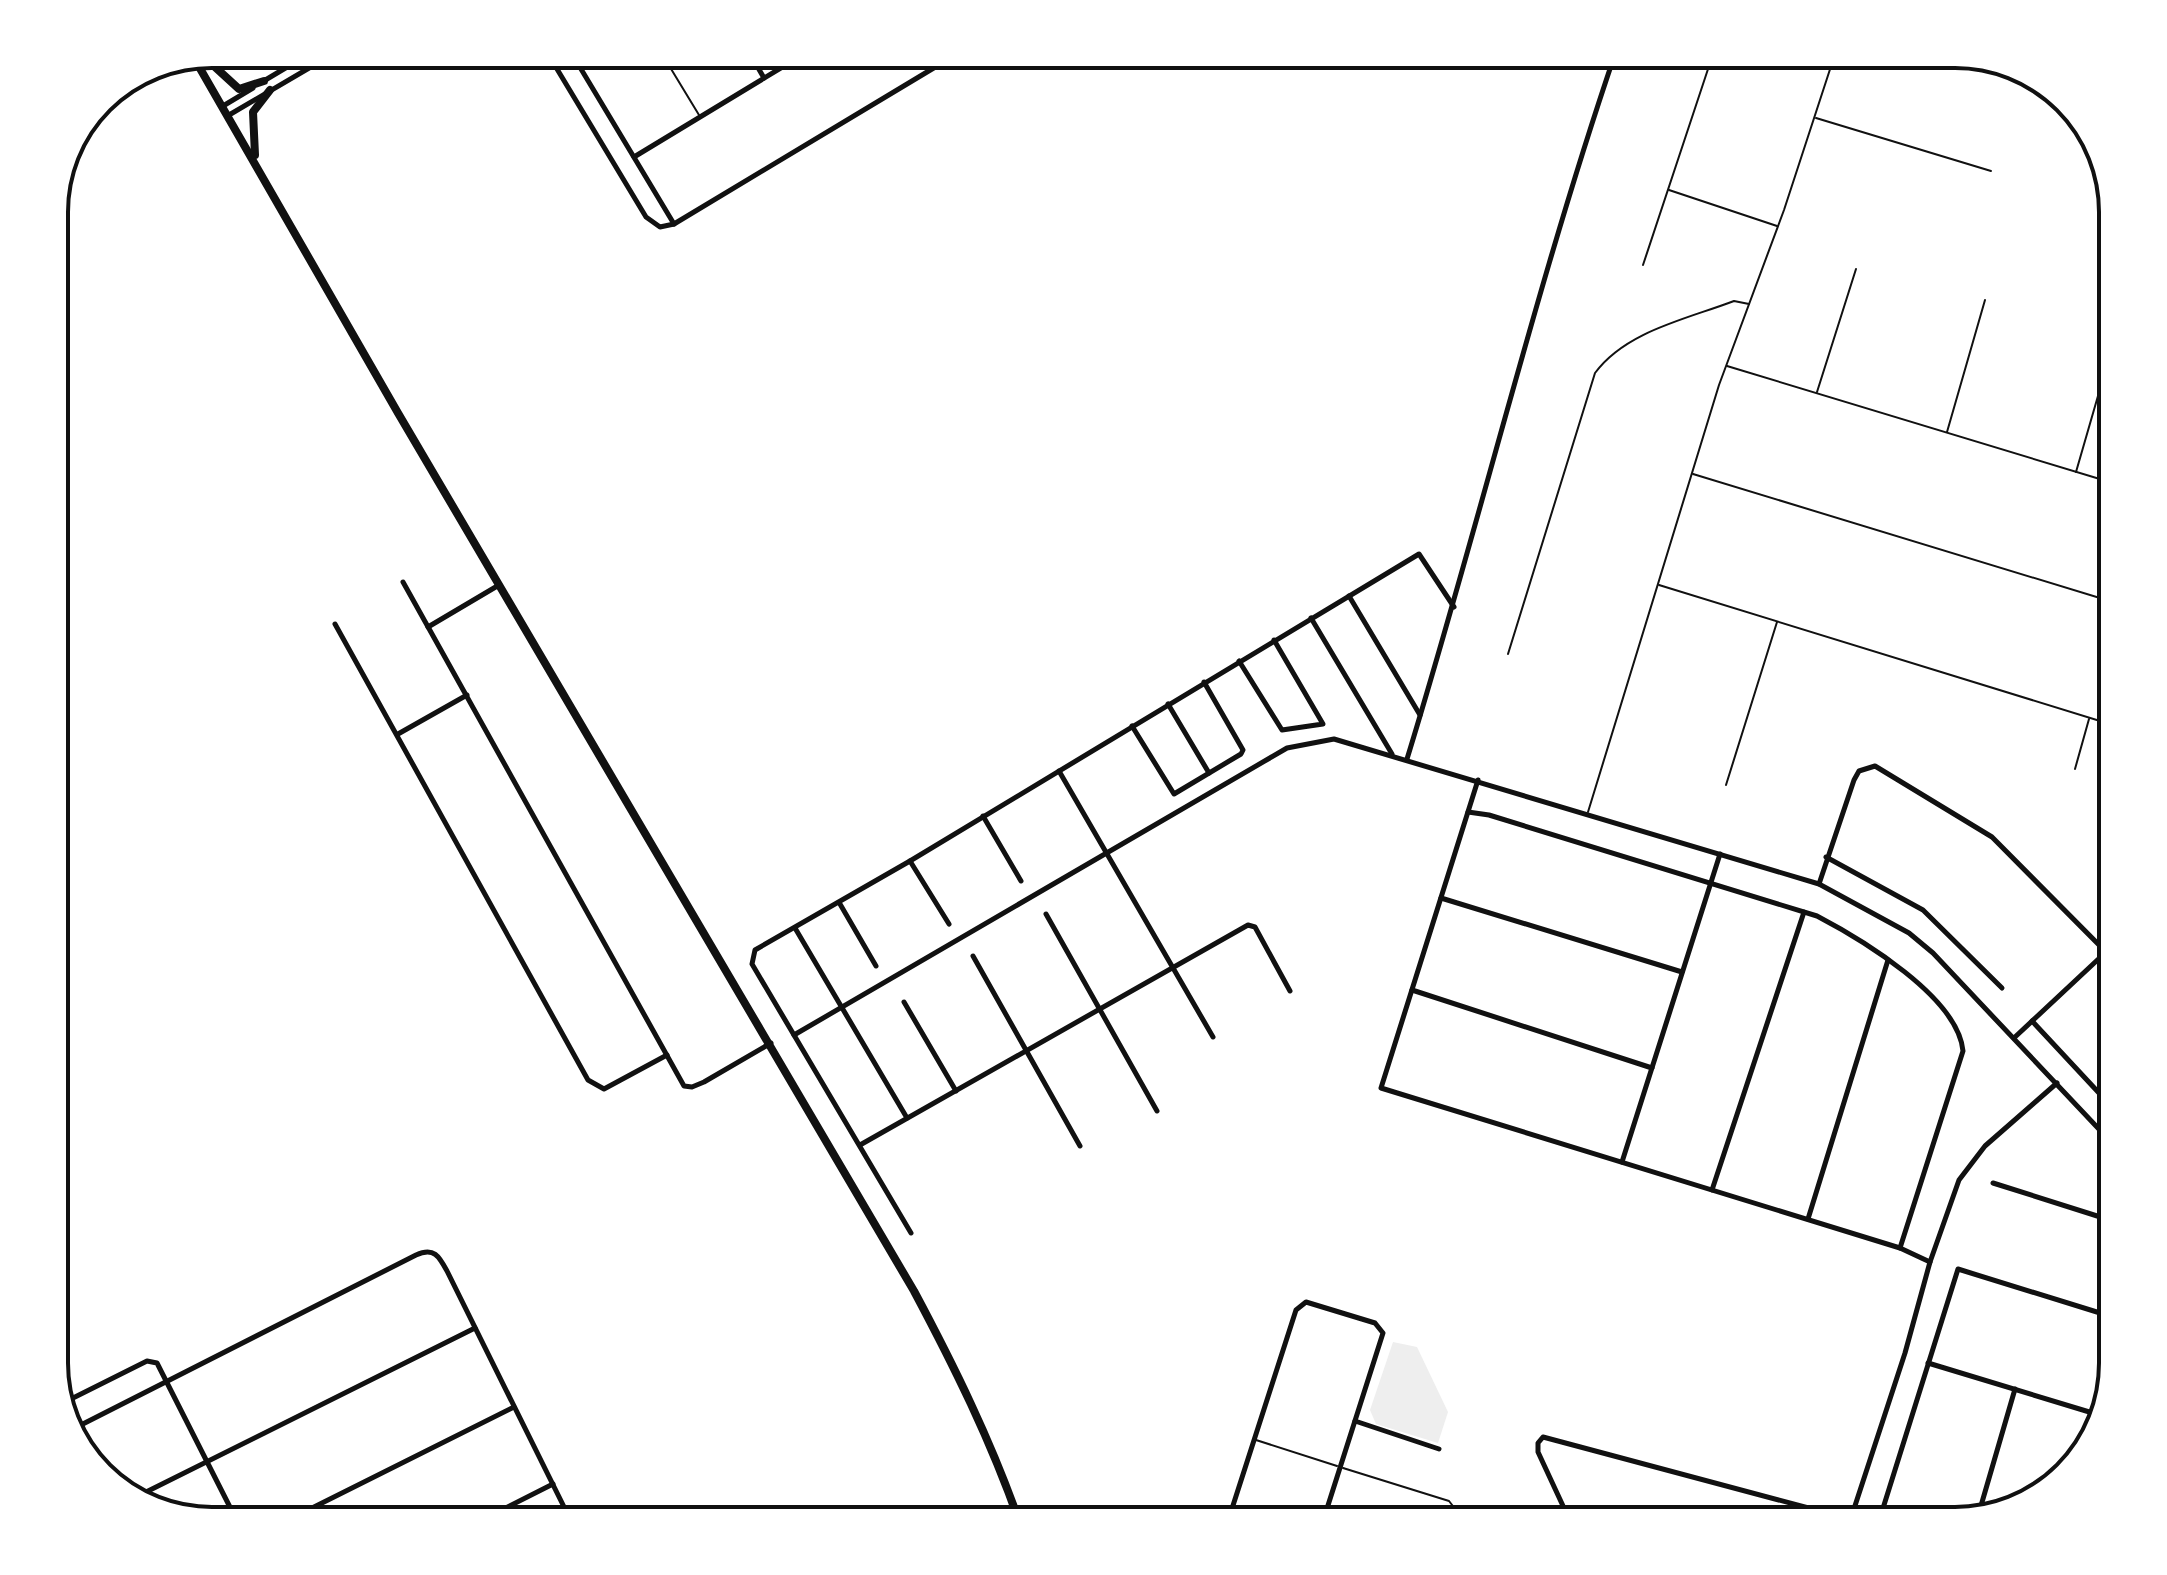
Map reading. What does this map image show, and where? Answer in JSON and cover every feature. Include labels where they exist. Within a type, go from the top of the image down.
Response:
[{"type":"main road","points":[[216,68],[239,89],[264,81]]},
{"type":"main road","points":[[200,69],[499,585],[771,1043],[957,1371],[1014,1507]]},
{"type":"main road","points":[[255,160],[253,112],[270,90]]},
{"type":"street","points":[[223,106],[286,68]]},
{"type":"street","points":[[229,115],[308,68]]},
{"type":"street","points":[[556,68],[646,217],[660,227],[674,224],[934,68]]},
{"type":"street","points":[[580,68],[674,224]]},
{"type":"street","points":[[758,68],[764,78]]},
{"type":"street","points":[[634,157],[781,68]]},
{"type":"street","points":[[1407,759],[1454,607],[1529,328],[1611,68]]},
{"type":"street","points":[[911,1233],[752,964],[755,950],[840,904],[1419,554],[1454,607]]},
{"type":"street","points":[[403,582],[684,1086],[692,1087],[771,1043]]},
{"type":"street","points":[[428,627],[499,585]]},
{"type":"street","points":[[1349,596],[1420,716]]},
{"type":"street","points":[[1311,618],[1392,754]]},
{"type":"street","points":[[335,624],[588,1080],[604,1089],[667,1055]]},
{"type":"street","points":[[1239,661],[1282,730],[1323,724],[1274,640]]},
{"type":"street","points":[[1132,726],[1172,792],[1209,773],[1243,750],[1204,682]]},
{"type":"street","points":[[398,734],[467,695]]},
{"type":"street","points":[[1168,704],[1209,773]]},
{"type":"street","points":[[794,1035],[1287,748],[1334,739],[1588,812],[1819,884],[1909,933],[2015,1037],[2099,1129]]},
{"type":"street","points":[[1819,884],[1854,780],[1859,771],[1875,766],[1992,837],[2099,945]]},
{"type":"street","points":[[1059,771],[1213,1037]]},
{"type":"street","points":[[1478,780],[1381,1088],[1900,1248],[1930,1262]]},
{"type":"street","points":[[1468,812],[1489,815],[1804,912],[1842,929],[1888,960],[1950,1018],[1962,1038],[1963,1051],[1900,1248]]},
{"type":"street","points":[[983,815],[1021,881]]},
{"type":"street","points":[[1622,1162],[1720,854]]},
{"type":"street","points":[[1826,857],[1923,910],[2002,988]]},
{"type":"street","points":[[910,861],[949,924]]},
{"type":"street","points":[[1441,898],[1682,972]]},
{"type":"street","points":[[840,904],[876,966]]},
{"type":"street","points":[[1712,1190],[1804,912]]},
{"type":"street","points":[[1046,914],[1157,1111]]},
{"type":"street","points":[[860,1145],[1251,925],[1290,991]]},
{"type":"street","points":[[795,928],[907,1118]]},
{"type":"street","points":[[973,956],[1080,1146]]},
{"type":"street","points":[[2015,1037],[2099,959]]},
{"type":"street","points":[[1808,1219],[1888,960]]},
{"type":"street","points":[[1412,990],[1652,1068]]},
{"type":"street","points":[[904,1002],[956,1091]]},
{"type":"street","points":[[2032,1021],[2099,1093]]},
{"type":"street","points":[[1854,1507],[1905,1353],[1930,1262],[1959,1180],[1971,1162],[2007,1124],[2057,1083]]},
{"type":"street","points":[[1993,1183],[2099,1217]]},
{"type":"street","points":[[82,1424],[416,1255],[431,1252],[440,1258],[564,1507]]},
{"type":"street","points":[[1883,1507],[1958,1269],[2099,1313]]},
{"type":"street","points":[[1232,1507],[1291,1324],[1298,1306],[1310,1303],[1375,1323],[1383,1333],[1328,1507]]},
{"type":"street","points":[[147,1491],[475,1328]]},
{"type":"street","points":[[73,1398],[147,1361],[157,1363],[230,1507]]},
{"type":"street","points":[[1928,1363],[2090,1412]]},
{"type":"street","points":[[1981,1504],[2015,1389]]},
{"type":"street","points":[[314,1507],[514,1407]]},
{"type":"street","points":[[1355,1421],[1439,1449]]},
{"type":"street","points":[[1564,1507],[1537,1449],[1543,1437],[1554,1437],[1802,1507]]},
{"type":"street","points":[[511,1507],[553,1484]]},
{"type":"lane","points":[[670,68],[700,117]]},
{"type":"lane","points":[[1643,265],[1708,68]]},
{"type":"lane","points":[[1588,812],[1726,366],[1778,227],[1831,68]]},
{"type":"lane","points":[[1815,118],[1991,171]]},
{"type":"lane","points":[[1668,190],[1778,227]]},
{"type":"lane","points":[[1817,394],[1856,269]]},
{"type":"lane","points":[[1946,433],[1985,300]]},
{"type":"lane","points":[[1508,654],[1595,373],[1621,347],[1643,335],[1734,301],[1749,304]]},
{"type":"lane","points":[[1726,366],[2099,479]]},
{"type":"lane","points":[[2076,472],[2099,392]]},
{"type":"lane","points":[[1692,473],[2099,598]]},
{"type":"lane","points":[[1658,584],[2099,721]]},
{"type":"lane","points":[[1726,785],[1777,621]]},
{"type":"lane","points":[[2075,769],[2089,718]]},
{"type":"lane","points":[[1254,1440],[1449,1501],[1454,1507]]},
{"type":"shaded area","points":[[1393,1342],[1417,1347],[1448,1412],[1438,1443],[1376,1424],[1370,1410]]}]
